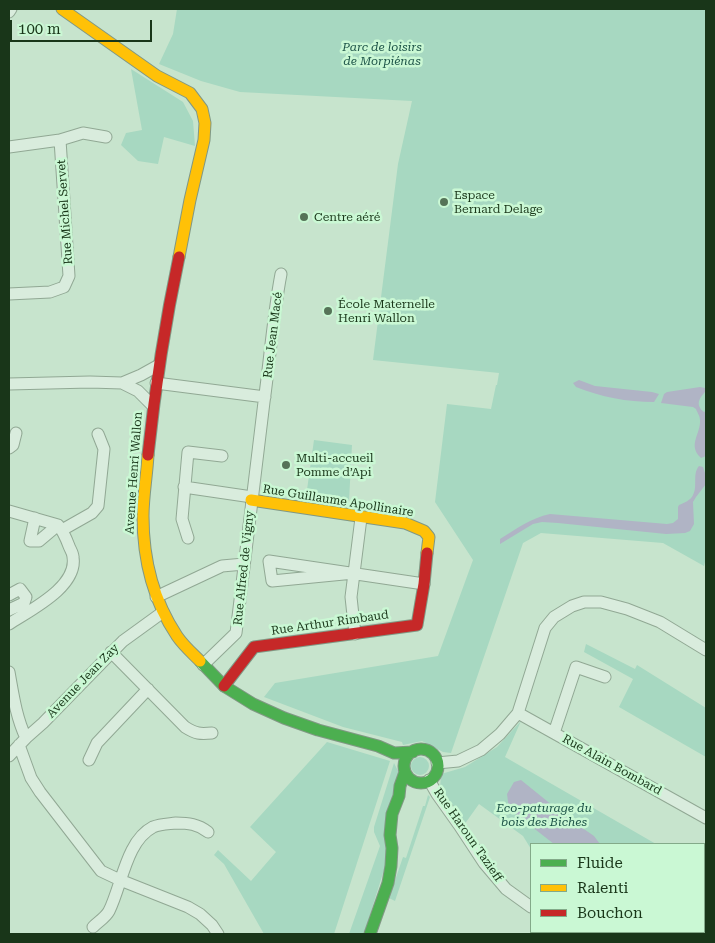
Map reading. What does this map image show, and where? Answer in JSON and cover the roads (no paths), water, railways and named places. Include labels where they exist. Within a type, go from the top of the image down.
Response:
[{"type":"street","name":"Avenue Henri Wallon","points":[[62,9],[150,72],[190,93],[202,109],[205,124],[204,140],[168,310],[156,383],[143,515],[144,545],[148,567],[156,597],[163,612],[178,636],[203,665],[224,686],[254,704],[284,718],[318,730],[378,746],[394,753],[413,752]]},
{"type":"street","points":[[9,147],[60,140],[84,133],[106,137]]},
{"type":"street","name":"Rue Michel Servet","points":[[9,294],[50,292],[64,287],[69,276],[60,140]]},
{"type":"street","name":"Rue Jean Macé","points":[[265,396],[281,274]]},
{"type":"street","points":[[122,383],[159,365]]},
{"type":"street","points":[[9,384],[122,383],[138,391],[153,406]]},
{"type":"street","points":[[156,383],[265,396]]},
{"type":"street","name":"Rue Alfred de Vigny","points":[[203,665],[245,640],[244,564],[265,396]]},
{"type":"street","points":[[9,448],[13,445],[16,433]]},
{"type":"street","points":[[35,518],[30,541],[39,541],[60,528],[92,513],[98,506],[104,450],[98,434]]},
{"type":"street","points":[[188,538],[182,519],[188,452],[222,456]]},
{"type":"street","points":[[184,487],[251,498]]},
{"type":"street","name":"Rue Guillaume Apollinaire","points":[[251,498],[405,524],[424,530],[429,537],[424,584]]},
{"type":"street","points":[[9,624],[53,596],[66,581],[73,566],[73,556],[60,528],[13,512]]},
{"type":"street","points":[[355,634],[351,597],[361,518]]},
{"type":"street","points":[[354,573],[272,582],[269,561],[335,570],[424,584]]},
{"type":"street","points":[[156,597],[222,566],[244,564]]},
{"type":"street","name":"Rue Arthur Rimbaud","points":[[245,640],[355,634],[417,625],[424,584]]},
{"type":"street","points":[[9,595],[20,589],[26,597],[24,603],[9,610]]},
{"type":"street","points":[[437,763],[458,761],[481,750],[500,734],[518,713],[545,628],[554,617],[572,606],[584,602],[601,602],[627,609],[660,622],[706,650]]},
{"type":"street","name":"Avenue Jean Zay","points":[[9,756],[111,652],[163,612]]},
{"type":"street","points":[[224,686],[245,640]]},
{"type":"street","points":[[111,652],[185,727],[201,734],[212,733]]},
{"type":"street","points":[[554,732],[576,666],[606,678]]},
{"type":"street","points":[[9,672],[23,732],[23,742],[31,778],[101,871],[188,907],[200,914],[212,925],[218,934]]},
{"type":"street","points":[[90,760],[97,743],[148,689]]},
{"type":"street","name":"Rue Alain Bombard","points":[[518,713],[706,818]]},
{"type":"street","points":[[370,934],[388,883],[391,866],[392,848],[390,835],[392,814],[399,796],[406,758],[413,752],[426,750],[433,755],[437,763],[437,771],[433,778],[399,796]]},
{"type":"street","points":[[394,753],[410,779],[424,782]]},
{"type":"street","name":"Rue Haroun Tazieff","points":[[424,782],[437,794],[484,863],[506,889],[530,906]]},
{"type":"street","points":[[92,927],[108,913],[131,852],[145,832],[159,825],[185,823],[202,827],[208,832]]},
{"type":"water","points":[[579,380],[595,386],[659,394],[654,402],[614,398],[576,387],[573,383]]},
{"type":"water","points":[[700,387],[705,388],[706,391],[701,396],[699,402],[701,409],[704,412],[706,411],[706,456],[701,458],[695,449],[700,425],[696,409],[661,403],[664,394],[667,392]]},
{"type":"water","points":[[699,466],[703,467],[706,484],[693,502],[694,524],[690,531],[685,533],[666,534],[542,522],[533,524],[500,544],[500,539],[518,528],[536,518],[550,514],[673,523],[678,519],[679,505],[689,500],[693,495],[696,473]]},
{"type":"water","points":[[521,780],[568,818],[594,836],[599,843],[553,843],[509,809],[507,794],[514,782]]},
{"type":"place","name":"Espace Bernard Delage","points":[[444,202]]},
{"type":"place","name":"Centre aéré","points":[[304,217]]},
{"type":"place","name":"École Maternelle Henri Wallon","points":[[328,311]]},
{"type":"place","name":"Multi-accueil Pomme d’Api","points":[[286,465]]},
{"type":"park label","name":"Parc de loisirs de Morpiénas","points":[[382,54]]},
{"type":"park label","name":"Eco-paturage du bois des Biches","points":[[544,815]]}]
